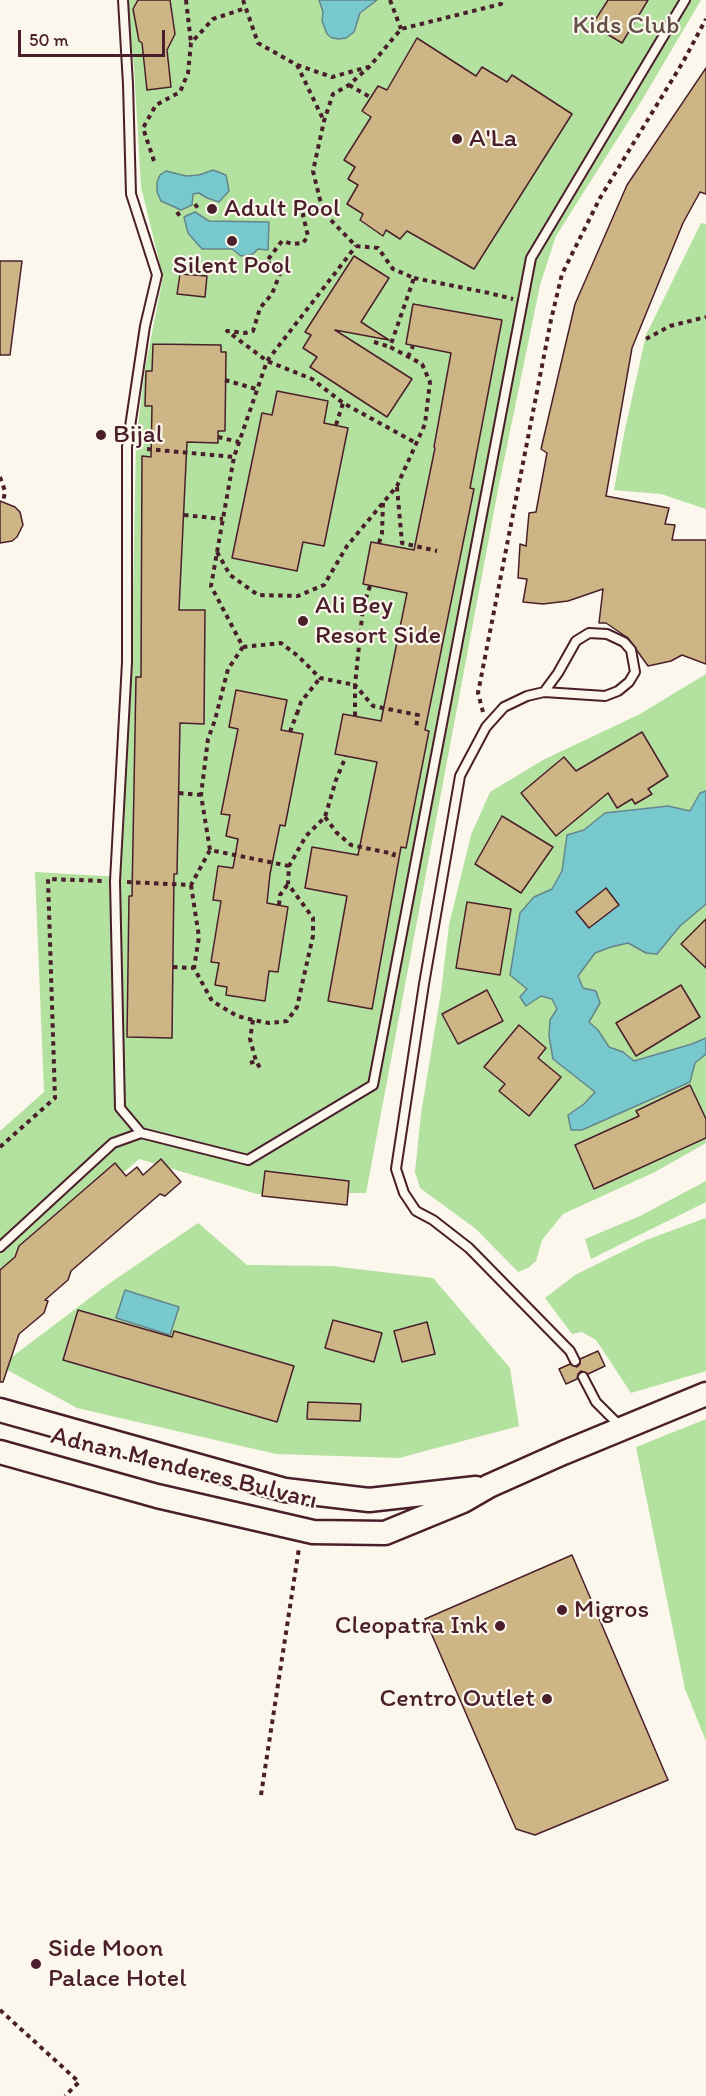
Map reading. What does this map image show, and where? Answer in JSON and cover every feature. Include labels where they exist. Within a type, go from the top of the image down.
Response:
[{"type":"main road","name":"Adnan Menderes Bulvarı","points":[[0,1452],[157,1496],[313,1532],[385,1533],[463,1501],[489,1486],[622,1428],[706,1394]]},
{"type":"main road","name":"Adnan Menderes Bulvarı","points":[[0,1410],[285,1491],[369,1500],[489,1486]]},
{"type":"lane","points":[[123,0],[131,194],[157,275],[145,326],[127,447],[127,662],[115,881],[120,1108],[141,1133]]},
{"type":"lane","points":[[0,1247],[113,1143],[141,1133],[248,1160],[374,1085],[531,258],[685,0]]},
{"type":"lane","points":[[544,692],[576,641],[589,633],[607,634],[624,642],[631,650],[634,672],[629,682],[618,691],[605,696],[544,692],[527,696],[504,707],[486,727],[460,776],[424,984],[396,1169],[404,1193],[416,1211],[433,1220],[468,1248],[570,1351],[575,1361]]},
{"type":"lane","points":[[582,1377],[596,1402],[622,1428]]},
{"type":"path","points":[[154,161],[143,128],[156,105],[180,92],[188,73],[191,44],[186,0]]},
{"type":"path","points":[[243,0],[258,43],[297,65],[332,77],[370,66]]},
{"type":"path","points":[[390,0],[401,28]]},
{"type":"path","points":[[502,0],[501,4],[492,7],[401,28],[370,66],[349,85],[333,94],[324,121],[313,171],[323,212],[356,246],[378,248],[393,269],[414,278],[522,302]]},
{"type":"path","points":[[191,44],[213,19],[246,8]]},
{"type":"path","points":[[486,727],[478,693],[562,274],[600,198],[683,62],[706,19]]},
{"type":"path","points":[[297,65],[324,121]]},
{"type":"path","points":[[349,85],[370,97]]},
{"type":"path","points":[[195,204],[199,210]]},
{"type":"path","points":[[177,212],[181,218]]},
{"type":"path","points":[[323,212],[303,215],[308,236],[303,243],[293,244],[282,241],[266,262],[279,267],[281,271],[272,294],[260,308],[253,331],[245,333],[227,331],[267,361],[312,379],[343,403],[416,443]]},
{"type":"path","points":[[243,647],[212,586],[234,457],[267,361],[356,246]]},
{"type":"path","points":[[390,347],[414,278]]},
{"type":"path","points":[[646,339],[670,326],[706,317]]},
{"type":"path","points":[[217,552],[230,575],[258,595],[298,596],[324,585],[347,546],[397,486],[425,424],[430,382],[422,364],[390,347],[374,342]]},
{"type":"path","points":[[408,357],[413,346]]},
{"type":"path","points":[[225,380],[256,389]]},
{"type":"path","points":[[336,425],[343,403]]},
{"type":"path","points":[[218,437],[239,442]]},
{"type":"path","points":[[147,449],[234,457]]},
{"type":"path","points":[[0,477],[5,491],[3,503]]},
{"type":"path","points":[[397,486],[402,543],[437,551]]},
{"type":"path","points":[[379,543],[382,533],[383,503]]},
{"type":"path","points":[[184,515],[223,519]]},
{"type":"path","points":[[355,716],[355,685],[363,607],[370,586]]},
{"type":"path","points":[[288,884],[313,918],[313,936],[297,1007],[287,1021],[268,1023],[237,1016],[212,1001],[194,968],[199,937],[191,885],[210,850],[201,795],[208,739],[228,669],[243,647],[281,643],[320,678],[355,685],[373,706],[418,715],[416,728]]},
{"type":"path","points":[[290,732],[301,702],[320,678]]},
{"type":"path","points":[[279,905],[280,895],[288,884],[289,866],[306,836],[326,817],[336,780],[346,756]]},
{"type":"path","points":[[178,793],[201,795]]},
{"type":"path","points":[[326,817],[337,833],[351,845],[394,854],[392,861]]},
{"type":"path","points":[[210,850],[289,866]]},
{"type":"path","points":[[0,1147],[55,1098],[48,879],[191,885]]},
{"type":"path","points":[[173,967],[194,968]]},
{"type":"path","points":[[253,1020],[250,1039],[260,1068]]},
{"type":"path","points":[[250,1064],[256,1061]]},
{"type":"path","points":[[261,1795],[301,1529]]},
{"type":"path","points":[[0,2010],[79,2082],[65,2096]]},
{"type":"green space","name":"Ali Bey Resort Side","points":[[127,0],[701,0],[642,100],[556,236],[540,285],[498,490],[366,1193],[257,1194],[139,1159],[0,1282],[0,1131],[44,1092],[35,872],[120,877],[133,594],[136,442],[145,368],[163,277],[141,187],[134,68]]},
{"type":"green space","points":[[701,223],[706,224],[706,509],[661,494],[614,490],[646,335]]},
{"type":"green space","points":[[706,674],[706,1143],[655,1172],[563,1214],[542,1240],[536,1261],[528,1268],[518,1272],[476,1229],[420,1188],[415,1172],[421,1114],[441,992],[449,925],[471,835],[490,792],[543,760],[640,714]]},
{"type":"green space","points":[[706,1181],[706,1202],[591,1259],[585,1239],[640,1216]]},
{"type":"green space","points":[[706,1218],[706,1371],[631,1393],[596,1340],[582,1332],[572,1334],[545,1298],[575,1275],[646,1240]]},
{"type":"green space","points":[[198,1223],[247,1265],[332,1266],[433,1278],[510,1368],[519,1426],[399,1458],[276,1454],[77,1408],[0,1366],[107,1285]]},
{"type":"green space","points":[[706,1419],[706,1741],[685,1689],[636,1447]]},
{"type":"water","points":[[319,0],[377,0],[360,13],[354,32],[346,38],[339,39],[327,34],[322,21],[323,12]]},
{"type":"water","name":"Silent Pool","points":[[213,170],[226,175],[229,191],[219,202],[199,193],[193,194],[192,205],[181,210],[161,201],[157,192],[157,182],[160,175],[166,171],[186,176],[199,175]]},
{"type":"water","name":"Silent Pool","points":[[195,212],[209,221],[269,222],[268,250],[258,249],[253,254],[241,256],[232,249],[202,249],[188,233],[184,217]]},
{"type":"water","points":[[706,791],[706,904],[680,926],[657,954],[646,953],[628,943],[611,947],[595,953],[578,976],[583,988],[596,991],[600,1003],[589,1022],[598,1030],[609,1047],[623,1052],[634,1061],[706,1038],[706,1054],[695,1063],[690,1082],[582,1130],[571,1130],[568,1115],[584,1104],[595,1092],[553,1059],[549,1036],[550,1020],[557,1009],[552,999],[541,996],[526,1006],[520,997],[527,989],[510,975],[520,913],[534,897],[552,889],[562,871],[567,835],[584,830],[605,813],[668,806],[690,811],[700,793]]},
{"type":"water","points":[[125,1290],[179,1307],[170,1335],[116,1318]]},
{"type":"building","points":[[138,0],[170,0],[175,34],[167,50],[171,87],[147,90],[142,43],[139,41],[133,9]]},
{"type":"building","points":[[608,0],[648,0],[622,43],[592,25]]},
{"type":"building","name":"A'La","points":[[417,38],[476,76],[482,67],[507,82],[512,75],[572,114],[474,269],[407,231],[400,239],[386,230],[383,236],[360,220],[363,214],[347,204],[358,185],[348,179],[355,167],[344,160],[371,117],[362,111],[378,86],[387,90]]},
{"type":"building","points":[[706,68],[706,194],[700,192],[683,223],[632,348],[606,496],[669,508],[665,524],[675,525],[672,540],[706,540],[706,664],[682,655],[671,661],[648,666],[628,638],[606,623],[599,623],[603,589],[568,601],[543,604],[523,602],[527,579],[518,578],[520,544],[526,546],[529,513],[536,512],[547,453],[541,449],[575,304],[627,185]]},
{"type":"building","points":[[354,256],[389,278],[361,322],[389,340],[335,330],[412,379],[387,417],[310,367],[317,357],[303,348],[311,335],[305,332]]},
{"type":"building","points":[[0,261],[22,261],[10,355],[0,355]]},
{"type":"building","points":[[180,274],[207,276],[205,297],[177,294]]},
{"type":"building","points":[[413,304],[502,320],[470,488],[474,489],[425,730],[429,731],[406,848],[401,847],[372,1009],[328,1001],[347,896],[305,888],[312,847],[358,855],[377,762],[335,754],[343,714],[381,721],[407,593],[363,584],[371,542],[414,550],[435,448],[451,353],[406,344]]},
{"type":"building","points":[[153,344],[221,345],[221,352],[226,352],[225,431],[218,431],[218,443],[187,442],[179,610],[205,610],[204,724],[180,723],[177,874],[174,874],[172,1038],[127,1037],[136,677],[141,677],[142,456],[151,457],[152,406],[145,406],[146,371],[152,371]]},
{"type":"building","points":[[277,391],[328,401],[324,423],[348,428],[324,546],[303,542],[297,571],[232,558],[262,413],[272,415]]},
{"type":"building","points":[[0,501],[15,507],[20,512],[23,525],[17,537],[12,541],[0,543]]},
{"type":"building","points":[[236,690],[287,700],[281,730],[303,734],[285,826],[280,825],[270,874],[267,903],[288,907],[278,972],[269,971],[265,1001],[226,995],[227,987],[215,985],[219,963],[211,962],[221,901],[213,900],[218,866],[233,868],[238,839],[226,836],[230,815],[221,814],[238,729],[229,727]]},
{"type":"building","points":[[642,732],[668,776],[648,789],[652,794],[635,804],[632,799],[617,808],[608,793],[556,836],[521,793],[564,757],[576,771]]},
{"type":"building","points":[[502,816],[553,847],[521,893],[475,864]]},
{"type":"building","points":[[606,888],[619,905],[589,928],[576,912]]},
{"type":"building","points":[[467,902],[511,909],[500,975],[456,968]]},
{"type":"building","points":[[706,919],[706,968],[681,944]]},
{"type":"building","points":[[681,985],[700,1017],[636,1056],[616,1023]]},
{"type":"building","points":[[487,990],[503,1021],[458,1044],[442,1014]]},
{"type":"building","points":[[519,1025],[546,1048],[538,1058],[561,1077],[529,1116],[499,1091],[505,1084],[484,1067]]},
{"type":"building","points":[[690,1085],[706,1119],[706,1138],[594,1189],[575,1145],[639,1116],[636,1111]]},
{"type":"building","points":[[161,1159],[181,1182],[165,1196],[160,1194],[71,1271],[68,1280],[45,1300],[48,1301],[44,1313],[19,1334],[3,1382],[0,1382],[0,1270],[15,1257],[19,1246],[115,1163],[126,1176],[137,1167],[143,1175]]},
{"type":"building","points":[[265,1171],[349,1181],[347,1205],[262,1196]]},
{"type":"building","points":[[78,1310],[172,1337],[174,1331],[294,1366],[277,1422],[63,1360]]},
{"type":"building","points":[[333,1320],[382,1333],[374,1362],[325,1348]]},
{"type":"building","points":[[427,1322],[435,1354],[402,1362],[394,1331]]},
{"type":"building","points":[[598,1351],[605,1366],[588,1374],[581,1371],[577,1379],[566,1384],[559,1369],[570,1364],[577,1367],[580,1359]]},
{"type":"building","points":[[308,1402],[361,1404],[360,1421],[307,1419]]},
{"type":"building","name":"Centro Outlet","points":[[572,1555],[668,1780],[535,1835],[516,1829],[425,1619]]},
{"type":"place","name":"A'La","points":[[457,139]]},
{"type":"place","name":"Adult Pool","points":[[212,209]]},
{"type":"place","name":"Silent Pool","points":[[232,241]]},
{"type":"place","name":"Bijal","points":[[101,435]]},
{"type":"place","name":"Ali Bey Resort Side","points":[[303,621]]},
{"type":"place","name":"Migros","points":[[562,1610]]},
{"type":"place","name":"Cleopatra Ink","points":[[500,1626]]},
{"type":"place","name":"Centro Outlet","points":[[547,1699]]},
{"type":"place","name":"Side Moon Palace Hotel","points":[[36,1964]]},
{"type":"park label","name":"Kids Club","points":[[626,26]]}]
